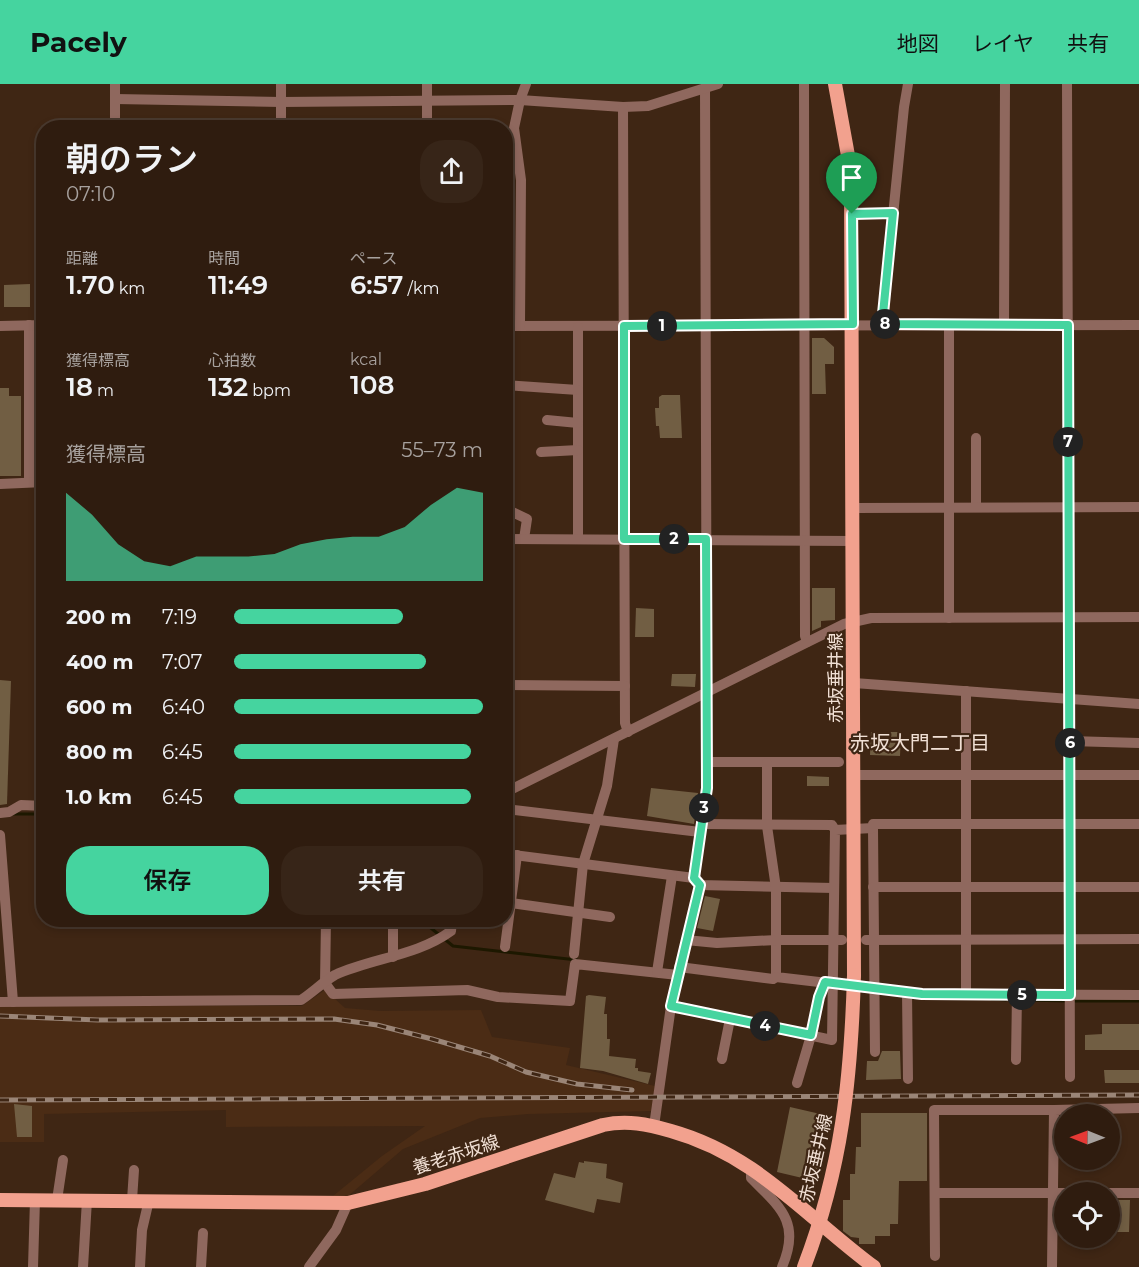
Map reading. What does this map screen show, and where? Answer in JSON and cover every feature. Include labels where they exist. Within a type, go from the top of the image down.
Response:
[{"type":"main road","name":"赤坂垂井線","points":[[804,1267],[829,1188],[841,1134],[851,1057],[854,975],[852,214],[851,172],[836,84]]},
{"type":"main road","name":"養老赤坂線","points":[[0,1200],[348,1203],[425,1184],[603,1125],[620,1122],[654,1126],[695,1137],[751,1167],[785,1191],[843,1244],[874,1267]]},
{"type":"street","points":[[115,84],[115,120]]},
{"type":"street","points":[[280,84],[281,120]]},
{"type":"street","points":[[427,84],[427,120]]},
{"type":"street","points":[[520,326],[521,180],[514,128],[526,84]]},
{"type":"street","points":[[115,99],[281,102],[520,100],[623,107],[648,106],[718,84]]},
{"type":"street","points":[[804,84],[804,540],[805,636],[807,642]]},
{"type":"street","points":[[882,324],[908,84]]},
{"type":"street","points":[[1004,325],[1005,84]]},
{"type":"street","points":[[1067,84],[1068,617],[1071,775],[1070,1077]]},
{"type":"street","points":[[654,1126],[671,1006],[697,881],[700,828],[707,788],[705,88]]},
{"type":"street","points":[[623,107],[625,723],[628,732]]},
{"type":"street","points":[[852,214],[893,213]]},
{"type":"street","points":[[949,324],[949,618]]},
{"type":"street","points":[[29,325],[29,482]]},
{"type":"street","points":[[0,326],[36,325]]},
{"type":"street","points":[[513,326],[1139,325]]},
{"type":"street","points":[[578,327],[578,539]]},
{"type":"street","points":[[513,385],[578,390]]},
{"type":"street","points":[[547,420],[578,423]]},
{"type":"street","points":[[976,438],[976,507]]},
{"type":"street","points":[[541,452],[578,450]]},
{"type":"street","points":[[0,484],[36,482]]},
{"type":"street","points":[[853,508],[1139,507]]},
{"type":"street","points":[[513,512],[527,519],[524,539]]},
{"type":"street","points":[[513,539],[853,541]]},
{"type":"street","points":[[513,789],[707,694],[807,642],[854,621],[871,618],[1139,617]]},
{"type":"street","points":[[854,683],[1139,704]]},
{"type":"street","points":[[513,685],[625,686]]},
{"type":"street","points":[[966,691],[966,994]]},
{"type":"street","points":[[574,954],[583,864],[607,786],[614,739]]},
{"type":"street","points":[[1070,741],[1139,743]]},
{"type":"street","points":[[707,762],[839,762]]},
{"type":"street","points":[[767,763],[767,826],[776,888],[776,977]]},
{"type":"street","points":[[854,775],[1139,775]]},
{"type":"street","points":[[0,813],[9,812],[21,806],[36,806]]},
{"type":"street","points":[[513,810],[596,820],[700,828],[832,825],[835,830],[834,888],[838,940],[829,986],[797,1083]]},
{"type":"street","points":[[875,1052],[870,939],[873,824],[1139,824]]},
{"type":"street","points":[[835,830],[873,828]]},
{"type":"street","points":[[0,835],[13,1002]]},
{"type":"street","points":[[513,855],[697,881],[776,888],[834,888]]},
{"type":"street","points":[[658,969],[672,876]]},
{"type":"street","points":[[873,887],[1139,887]]},
{"type":"street","points":[[513,903],[610,917]]},
{"type":"street","points":[[326,927],[325,983],[333,994],[466,990],[498,997],[570,1001],[575,964],[773,979],[776,977],[907,995],[1017,994],[1070,999],[1139,995]]},
{"type":"street","points":[[393,927],[393,957]]},
{"type":"street","points":[[0,1002],[301,1000],[334,976],[393,957],[444,936],[451,932],[451,927]]},
{"type":"street","points":[[505,947],[508,927]]},
{"type":"street","points":[[870,939],[1139,939]]},
{"type":"street","points":[[686,940],[717,944],[776,940],[838,940]]},
{"type":"street","points":[[671,1006],[832,1040],[829,986]]},
{"type":"street","points":[[1016,1060],[1017,994]]},
{"type":"street","points":[[907,995],[909,1079]]},
{"type":"street","points":[[722,1059],[730,1019]]},
{"type":"street","points":[[1120,1108],[1139,1108]]},
{"type":"street","points":[[935,1256],[934,1110],[1054,1110],[1052,1267]]},
{"type":"street","points":[[57,1200],[63,1160]]},
{"type":"street","points":[[751,1167],[751,1178],[776,1203],[790,1228],[789,1251],[782,1267]]},
{"type":"street","points":[[132,1200],[134,1170]]},
{"type":"street","points":[[934,1193],[1053,1193]]},
{"type":"street","points":[[1120,1193],[1139,1193]]},
{"type":"street","points":[[33,1267],[35,1200]]},
{"type":"street","points":[[82,1267],[87,1200]]},
{"type":"street","points":[[140,1267],[142,1230],[149,1200]]},
{"type":"street","points":[[309,1267],[336,1230],[348,1203]]},
{"type":"street","points":[[201,1267],[203,1233]]},
{"type":"shaded area","points":[[325,990],[345,1008],[380,1011],[481,1010],[492,1037],[570,1048],[566,1065],[655,1086],[651,1111],[528,1114],[480,1118],[403,1149],[347,1197],[333,1196],[382,1156],[425,1126],[226,1127],[226,1110],[44,1114],[44,1142],[0,1142],[0,1006],[302,1006]]},
{"type":"building","points":[[30,284],[30,307],[4,307],[4,285]]},
{"type":"building","points":[[812,338],[824,338],[834,347],[834,364],[825,364],[826,394],[812,394]]},
{"type":"building","points":[[0,388],[9,388],[9,396],[21,396],[21,476],[0,476]]},
{"type":"building","points":[[680,395],[682,438],[660,438],[659,426],[656,426],[655,408],[659,408],[659,397]]},
{"type":"building","points":[[812,588],[835,588],[835,620],[821,621],[821,627],[812,631]]},
{"type":"building","points":[[636,608],[654,609],[654,637],[635,637]]},
{"type":"building","points":[[672,674],[696,674],[695,687],[671,686]]},
{"type":"building","points":[[0,680],[11,681],[7,804],[0,805]]},
{"type":"building","points":[[871,732],[901,732],[900,756],[870,755]]},
{"type":"building","points":[[807,776],[829,777],[829,786],[807,786]]},
{"type":"building","points":[[651,788],[698,793],[694,824],[647,816]]},
{"type":"building","points":[[705,896],[720,899],[713,931],[697,928]]},
{"type":"building","points":[[586,996],[606,997],[604,1014],[607,1014],[607,1039],[610,1039],[609,1056],[636,1059],[635,1068],[638,1068],[638,1071],[651,1073],[648,1084],[603,1071],[580,1068]]},
{"type":"building","points":[[1102,1024],[1139,1024],[1139,1050],[1085,1050],[1085,1035],[1102,1034]]},
{"type":"building","points":[[882,1051],[900,1051],[901,1079],[866,1080],[867,1061],[878,1061]]},
{"type":"building","points":[[1104,1070],[1139,1070],[1139,1083],[1105,1083]]},
{"type":"building","points":[[14,1104],[32,1106],[32,1137],[17,1137]]},
{"type":"building","points":[[790,1107],[829,1116],[815,1181],[777,1172]]},
{"type":"building","points":[[861,1113],[927,1113],[927,1181],[899,1181],[898,1224],[890,1224],[890,1236],[875,1236],[875,1244],[859,1244],[859,1238],[851,1237],[843,1231],[843,1200],[850,1200],[850,1174],[855,1174],[856,1147],[861,1147]]},
{"type":"building","points":[[584,1161],[607,1164],[606,1178],[623,1183],[620,1203],[597,1199],[594,1213],[545,1200],[554,1173],[575,1178],[579,1162],[584,1163]]},
{"type":"building","points":[[1120,1200],[1130,1200],[1129,1232],[1120,1232]]},
{"type":"waterway","points":[[12,814],[36,814]]},
{"type":"waterway","points":[[430,927],[453,946],[577,960]]},
{"type":"waterway","points":[[992,999],[1006,1000]]},
{"type":"waterway","points":[[1026,1000],[1067,1001]]},
{"type":"waterway","points":[[1073,1001],[1139,1001]]},
{"type":"railway","points":[[0,1016],[98,1020],[334,1019],[377,1025],[432,1039],[490,1056],[526,1072],[577,1084],[632,1090]]},
{"type":"railway","points":[[0,1100],[1139,1095]]},
{"type":"district","name":"赤坂大門二丁目","points":[[920,743]]},
{"type":"route","points":[[893,213],[882,324],[1068,325],[1070,995],[922,994],[825,982],[819,997],[811,1035],[671,1006],[700,885],[694,878],[707,788],[706,539],[624,539],[624,326],[853,324],[852,214],[893,213]]}]
